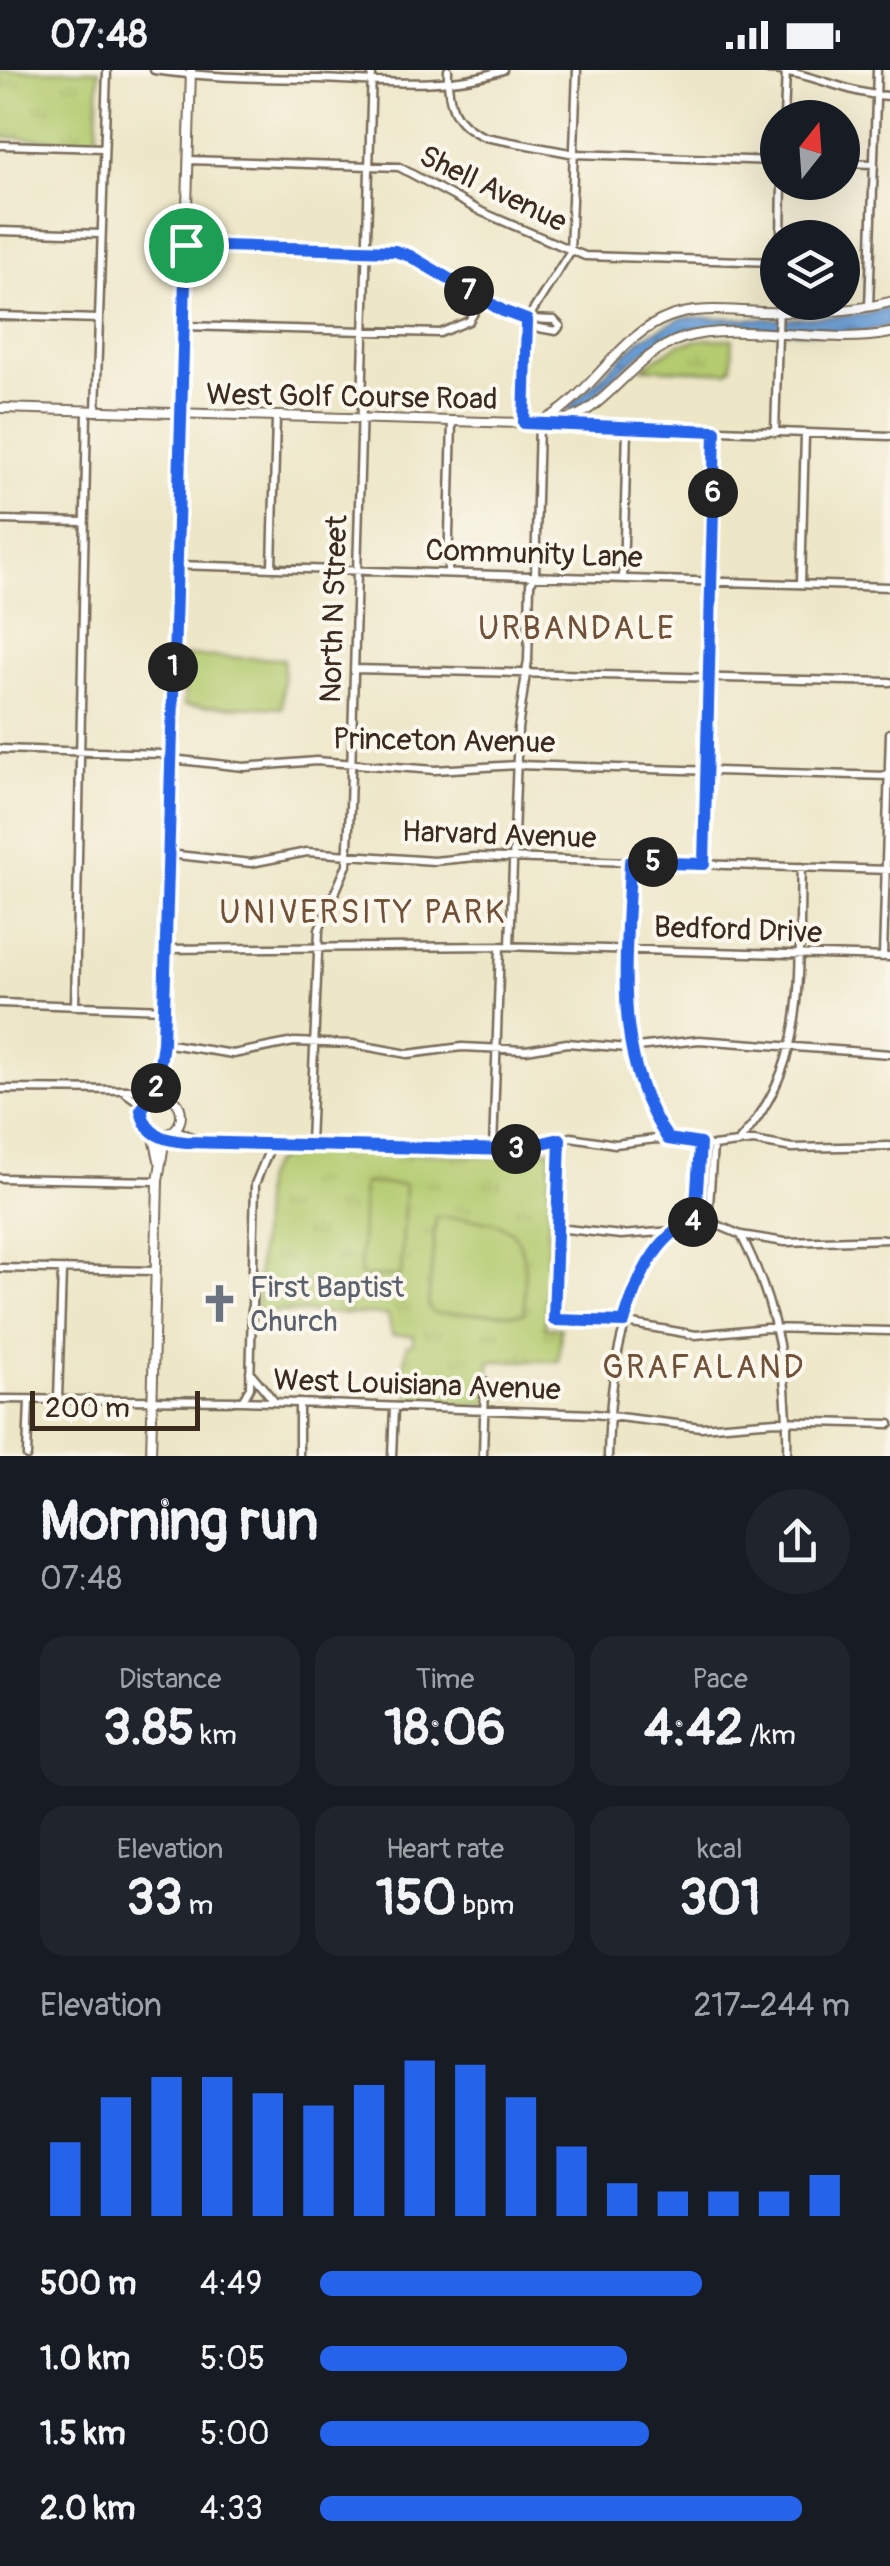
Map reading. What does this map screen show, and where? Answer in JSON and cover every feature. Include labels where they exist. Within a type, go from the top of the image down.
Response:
[{"type":"main road","points":[[151,1456],[158,1182],[165,1137],[175,1129],[180,1110],[168,1095],[162,1064],[191,73]]},
{"type":"main road","points":[[860,307],[890,302]]},
{"type":"main road","points":[[539,423],[558,412],[643,332],[659,322],[707,310],[760,310]]},
{"type":"main road","points":[[539,423],[580,418],[652,353],[681,339],[712,334],[854,338],[890,333]]},
{"type":"main road","name":"West Golf Course Road","points":[[0,408],[524,423]]},
{"type":"main road","points":[[160,1160],[153,1134],[142,1116],[162,1064]]},
{"type":"main road","points":[[149,1099],[168,1095]]},
{"type":"main road","points":[[153,1134],[165,1137]]},
{"type":"street","points":[[75,1006],[84,522],[99,319],[106,70]]},
{"type":"street","points":[[154,70],[372,81],[448,81],[503,70]]},
{"type":"street","name":"North N Street","points":[[310,1143],[318,930],[344,876],[348,853],[372,70]]},
{"type":"street","points":[[448,70],[451,109],[472,132],[574,154],[760,159]]},
{"type":"street","points":[[524,423],[527,320],[570,252],[577,70]]},
{"type":"street","points":[[768,70],[786,70],[876,96],[890,96]]},
{"type":"street","points":[[785,100],[786,70]]},
{"type":"street","points":[[869,307],[877,70]]},
{"type":"street","points":[[0,145],[104,148]]},
{"type":"street","name":"Shell Avenue","points":[[188,160],[370,165],[409,170],[482,212],[570,252],[760,261]]},
{"type":"street","points":[[860,163],[874,164]]},
{"type":"street","points":[[0,231],[102,234]]},
{"type":"street","points":[[186,245],[367,250],[410,256],[527,320]]},
{"type":"street","points":[[184,326],[454,330],[470,321],[483,298]]},
{"type":"street","points":[[0,316],[99,319]]},
{"type":"street","points":[[775,433],[778,320]]},
{"type":"street","points":[[272,568],[276,418]]},
{"type":"street","points":[[448,573],[452,421]]},
{"type":"street","name":"West Golf Course Road","points":[[524,423],[890,436]]},
{"type":"street","points":[[510,946],[517,765],[527,672],[530,584],[535,576],[539,423]]},
{"type":"street","points":[[623,579],[627,428]]},
{"type":"street","points":[[704,864],[715,431]]},
{"type":"street","points":[[800,584],[804,434]]},
{"type":"street","points":[[0,520],[84,522]]},
{"type":"street","name":"Community Lane","points":[[176,565],[890,587]]},
{"type":"street","points":[[354,669],[890,682]]},
{"type":"street","points":[[886,958],[890,733]]},
{"type":"street","name":"Princeton Avenue","points":[[0,749],[161,754],[171,759],[244,768],[352,762],[434,770],[517,765],[889,776]]},
{"type":"street","name":"Harvard Avenue","points":[[168,854],[252,863],[307,852],[434,861],[513,858],[888,869]]},
{"type":"street","points":[[630,862],[628,1048],[647,1104],[668,1139]]},
{"type":"street","points":[[739,1142],[772,1102],[791,1046],[801,866]]},
{"type":"street","points":[[493,1149],[500,946]]},
{"type":"street","name":"Bedford Drive","points":[[166,949],[510,946],[886,958]]},
{"type":"street","points":[[0,1003],[164,1009]]},
{"type":"street","points":[[163,1043],[233,1054],[274,1044],[313,1042],[408,1054],[526,1050],[568,1043],[628,1048],[699,1040],[890,1054]]},
{"type":"street","points":[[0,1089],[134,1090],[149,1099]]},
{"type":"street","points":[[175,1129],[194,1139]]},
{"type":"street","points":[[165,1137],[173,1141],[493,1149],[560,1139],[616,1144],[668,1139],[713,1146],[739,1142],[792,1148],[890,1146]]},
{"type":"street","points":[[560,1139],[554,1320],[624,1322],[696,1334],[777,1328],[890,1331]]},
{"type":"street","points":[[242,1401],[250,1372],[254,1184],[273,1141]]},
{"type":"street","points":[[695,1222],[700,1144]]},
{"type":"street","points":[[708,1222],[713,1146]]},
{"type":"street","points":[[0,1178],[158,1182]]},
{"type":"street","points":[[697,1184],[710,1185]]},
{"type":"street","points":[[557,1228],[622,1235],[673,1231],[695,1222],[708,1222],[741,1235],[796,1242],[837,1237],[890,1239]]},
{"type":"street","points":[[608,1456],[612,1368],[624,1322],[645,1272],[673,1231]]},
{"type":"street","points":[[741,1235],[762,1278],[777,1328],[788,1420],[787,1456]]},
{"type":"street","points":[[0,1268],[155,1271]]},
{"type":"street","points":[[58,1400],[62,1270]]},
{"type":"street","points":[[250,1372],[274,1402]]},
{"type":"street","points":[[483,1456],[486,1382]]},
{"type":"street","name":"West Louisiana Avenue","points":[[0,1399],[242,1401],[484,1410],[609,1415],[701,1427],[788,1420],[890,1424]]},
{"type":"street","points":[[27,1456],[29,1400]]},
{"type":"street","points":[[299,1403],[299,1456]]},
{"type":"street","points":[[392,1456],[394,1408]]},
{"type":"green space","points":[[0,70],[99,70],[97,137],[89,141],[1,137]]},
{"type":"green space","points":[[733,339],[732,367],[727,372],[642,368],[679,344]]},
{"type":"green space","points":[[186,656],[284,659],[282,708],[184,705]]},
{"type":"green space","points":[[551,1149],[545,1327],[561,1328],[559,1361],[490,1361],[488,1405],[408,1402],[409,1385],[402,1375],[407,1345],[413,1344],[414,1335],[392,1335],[388,1315],[256,1311],[263,1182],[269,1169],[283,1156],[303,1150],[509,1157]]},
{"type":"green space","points":[[363,1183],[405,1185],[401,1277],[360,1276]]},
{"type":"green space","points":[[436,1217],[487,1221],[514,1234],[524,1263],[524,1314],[433,1313],[428,1306]]},
{"type":"water","points":[[890,306],[890,326],[840,333],[716,328],[670,337],[633,360],[579,411],[565,410],[642,338],[683,317],[860,320],[860,314]]},
{"type":"place","name":"First Baptist Church","points":[[220,1304]]},
{"type":"district","name":"URBANDALE","points":[[577,629]]},
{"type":"district","name":"UNIVERSITY PARK","points":[[363,913]]},
{"type":"district","name":"GRAFALAND","points":[[704,1368]]},
{"type":"route","points":[[186,245],[395,251],[410,256],[503,311],[527,320],[524,423],[715,431],[704,864],[630,862],[626,1009],[628,1048],[653,1118],[668,1139],[700,1144],[695,1222],[673,1231],[660,1248],[639,1284],[624,1322],[554,1320],[560,1139],[512,1150],[194,1139],[186,1142],[158,1136],[146,1126],[141,1110],[156,1090],[163,1043],[186,245]]}]
